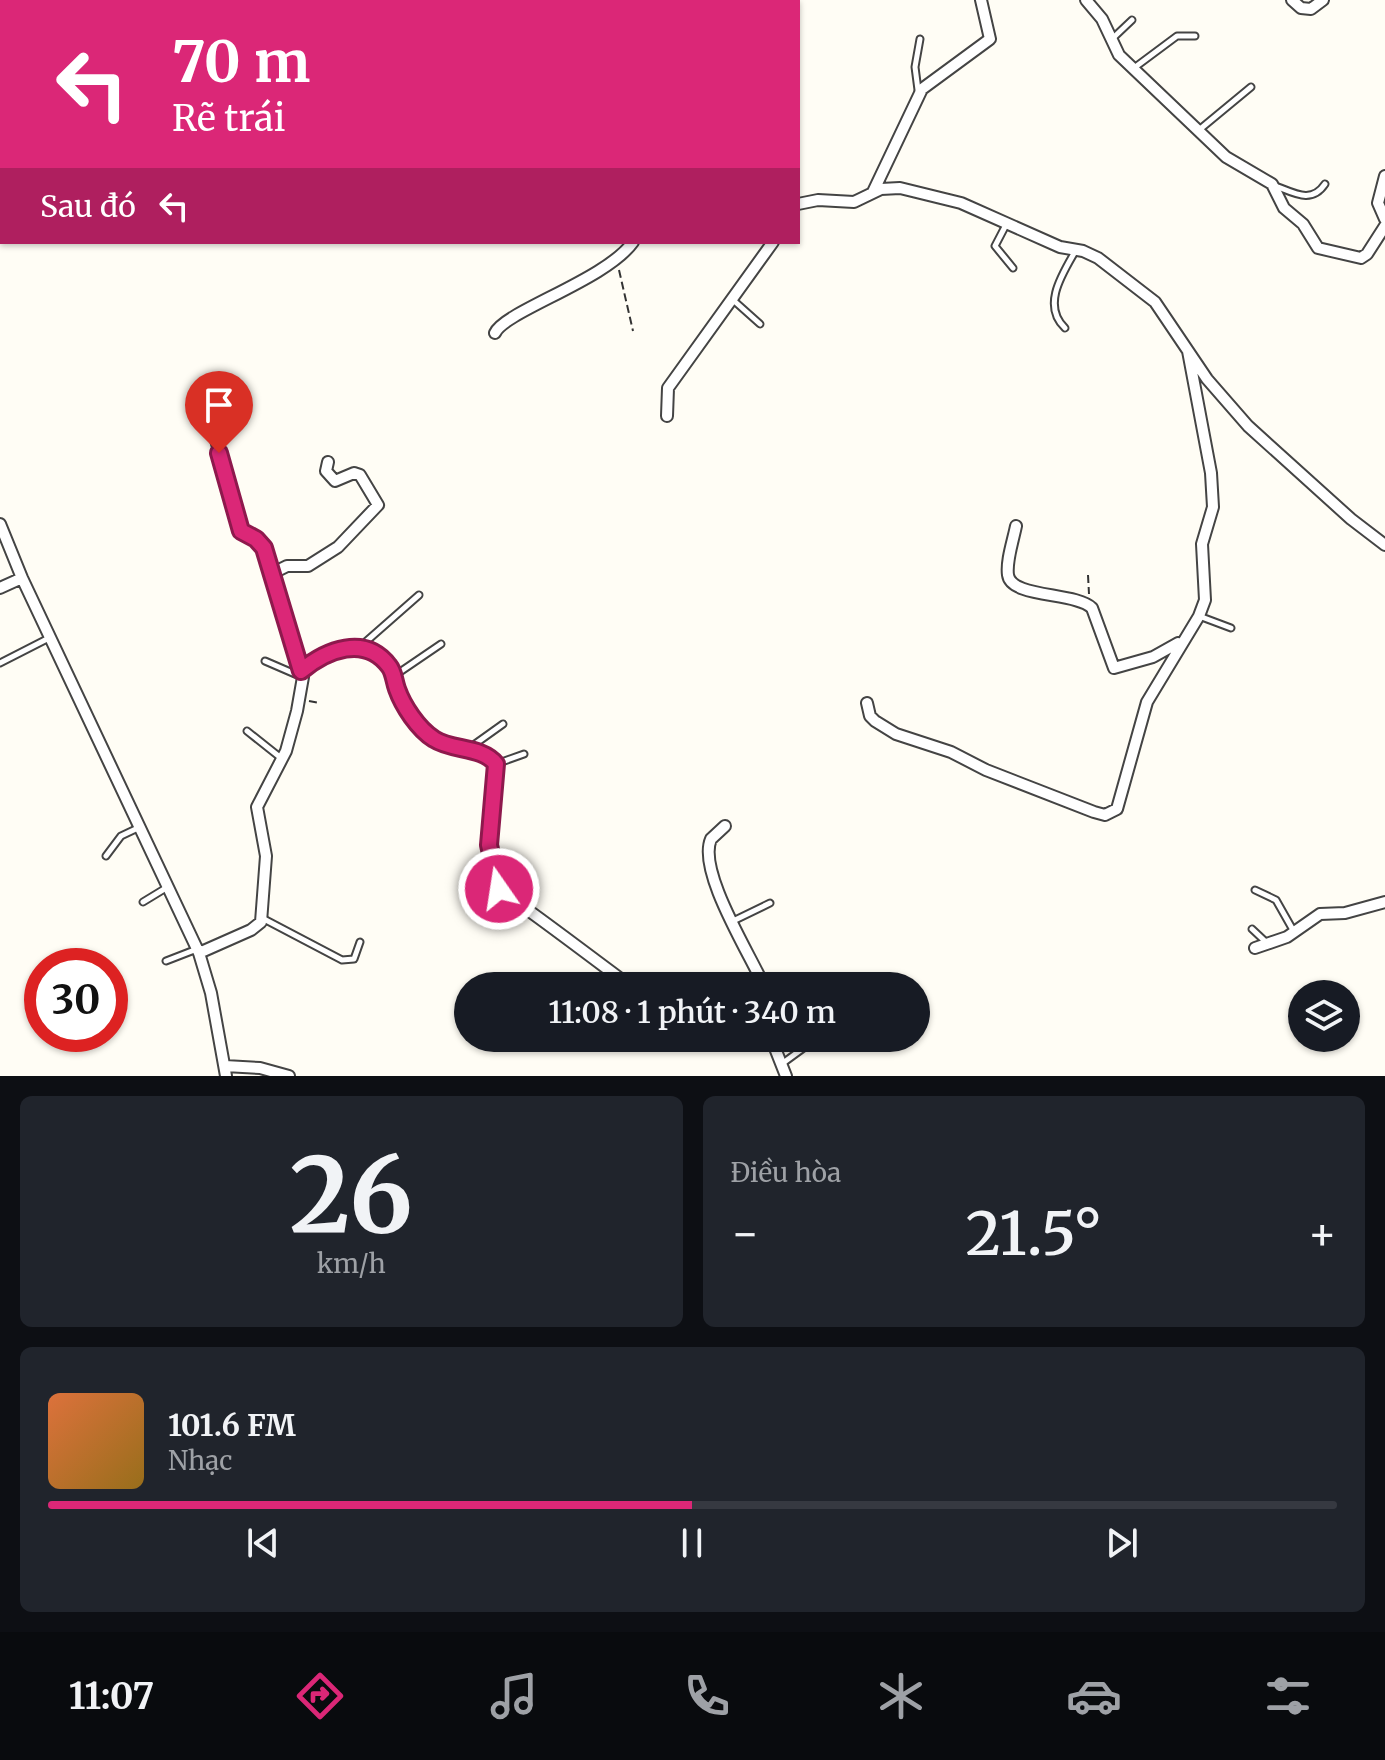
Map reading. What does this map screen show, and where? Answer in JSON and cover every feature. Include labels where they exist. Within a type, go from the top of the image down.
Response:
[{"type":"street","points":[[873,192],[927,84],[987,44],[990,32],[981,0]]},
{"type":"street","points":[[1086,0],[1102,19],[1119,55],[1235,163],[1272,184],[1284,208],[1303,224],[1314,243],[1322,249],[1361,258],[1385,226]]},
{"type":"street","points":[[1292,0],[1301,8],[1311,9],[1323,0]]},
{"type":"street","points":[[1385,176],[1378,203],[1385,219]]},
{"type":"street","points":[[800,204],[818,200],[854,202],[873,192],[900,188],[961,203],[1108,265],[1155,302],[1207,379],[1248,426],[1351,519],[1385,545]]},
{"type":"street","points":[[495,333],[509,319],[570,289],[617,261],[631,244]]},
{"type":"street","points":[[667,416],[668,388],[772,244]]},
{"type":"street","points":[[867,703],[870,716],[896,734],[951,752],[986,770],[1105,815],[1120,805],[1141,717],[1199,616],[1206,586],[1202,544],[1213,507],[1211,473],[1188,351]]},
{"type":"street","points":[[198,951],[251,930],[262,918],[266,856],[257,807],[282,759],[297,711],[302,674],[261,543],[241,531],[211,422]]},
{"type":"street","points":[[271,574],[287,566],[308,566],[338,547],[378,505],[360,475],[354,473],[335,481],[326,471],[328,462]]},
{"type":"street","points":[[0,524],[22,578],[198,951],[211,993],[226,1071],[260,1068],[289,1076]]},
{"type":"street","points":[[1016,526],[1008,573],[1012,584],[1089,605],[1116,669],[1153,657],[1183,640]]},
{"type":"street","points":[[0,588],[22,578]]},
{"type":"street","points":[[302,674],[323,655],[361,647],[379,655],[394,676],[407,709],[432,738],[491,757],[496,764],[489,845],[502,895],[509,903],[533,914],[611,972]]},
{"type":"street","points":[[725,826],[711,839],[707,852],[731,922],[757,972]]},
{"type":"street","points":[[1255,948],[1294,931],[1320,914],[1345,913],[1385,902]]},
{"type":"street","points":[[778,1052],[786,1076]]},
{"type":"lane","points":[[1111,40],[1132,20]]},
{"type":"lane","points":[[1133,69],[1177,36],[1195,36]]},
{"type":"lane","points":[[919,95],[915,67],[920,39]]},
{"type":"lane","points":[[1198,131],[1251,87]]},
{"type":"lane","points":[[1272,184],[1307,197],[1318,193],[1325,184]]},
{"type":"lane","points":[[1007,223],[995,246],[1013,268]]},
{"type":"lane","points":[[1065,328],[1058,320],[1054,294],[1058,280],[1076,250]]},
{"type":"lane","points":[[732,299],[760,324]]},
{"type":"lane","points":[[361,647],[419,595]]},
{"type":"lane","points":[[1199,616],[1231,628]]},
{"type":"lane","points":[[0,663],[51,638]]},
{"type":"lane","points":[[394,676],[441,644]]},
{"type":"lane","points":[[265,661],[302,674]]},
{"type":"lane","points":[[467,750],[503,724]]},
{"type":"lane","points":[[247,731],[282,759]]},
{"type":"lane","points":[[496,764],[524,754]]},
{"type":"lane","points":[[106,856],[121,836],[140,827]]},
{"type":"lane","points":[[143,902],[168,887]]},
{"type":"lane","points":[[1255,890],[1276,900],[1285,921],[1294,931]]},
{"type":"lane","points":[[731,922],[770,903]]},
{"type":"lane","points":[[262,918],[342,960],[354,959],[360,942]]},
{"type":"lane","points":[[1252,929],[1268,944]]},
{"type":"lane","points":[[166,961],[198,951]]},
{"type":"lane","points":[[783,1063],[798,1052]]},
{"type":"path","points":[[617,261],[633,331]]},
{"type":"path","points":[[1088,575],[1089,605]]},
{"type":"route","points":[[219,453],[241,531],[256,539],[264,548],[301,671],[316,659],[334,651],[349,647],[368,649],[389,666],[401,699],[432,738],[484,754],[496,764],[489,845],[499,889]]}]
